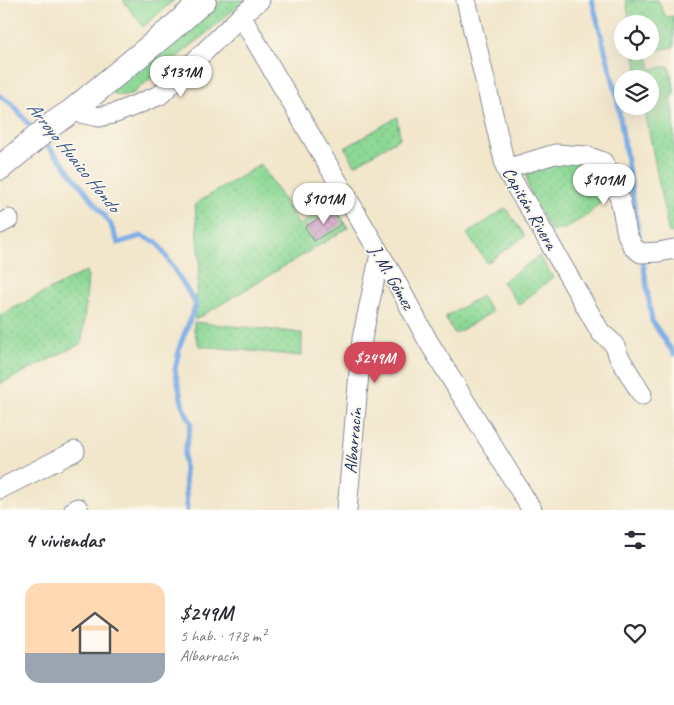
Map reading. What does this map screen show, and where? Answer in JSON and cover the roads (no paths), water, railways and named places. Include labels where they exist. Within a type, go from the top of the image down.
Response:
[{"type":"street","points":[[6,162],[176,25],[204,0]]},
{"type":"street","points":[[62,117],[98,118],[116,113],[160,95],[260,0]]},
{"type":"street","name":"Capitán Rivera","points":[[466,0],[506,169],[602,333],[617,348],[618,355],[642,395]]},
{"type":"street","name":"J. M. Gómez","points":[[241,16],[392,274],[428,341],[532,510]]},
{"type":"street","points":[[506,169],[555,154],[586,156],[603,162],[620,199],[627,234],[633,247],[641,253],[674,249]]},
{"type":"street","name":"Albarracín","points":[[347,510],[362,339],[380,254]]},
{"type":"street","points":[[0,489],[75,452]]},
{"type":"waterway","name":"Arroyo Huaico Hondo","points":[[592,0],[616,92],[640,242]]},
{"type":"waterway","name":"Arroyo Huaico Hondo","points":[[0,96],[12,104],[34,131]]},
{"type":"waterway","name":"Arroyo Huaico Hondo","points":[[43,141],[63,163],[110,223],[118,243],[141,236],[157,242],[196,304],[180,345],[175,370],[183,407],[191,423],[184,456],[187,510]]},
{"type":"waterway","name":"Arroyo Huaico Hondo","points":[[642,255],[652,321],[674,354]]}]
